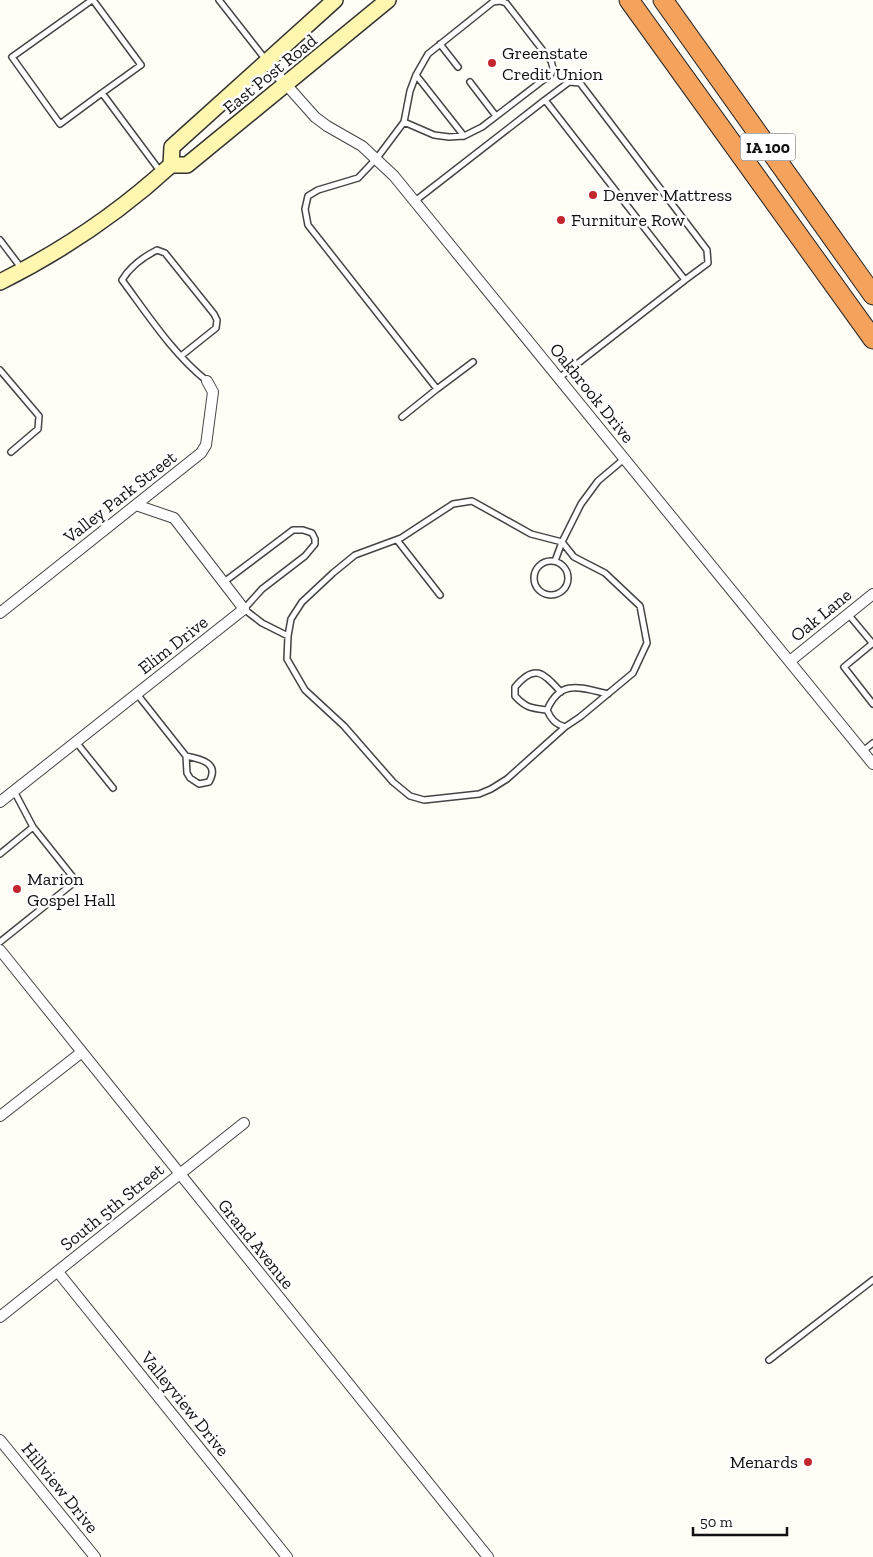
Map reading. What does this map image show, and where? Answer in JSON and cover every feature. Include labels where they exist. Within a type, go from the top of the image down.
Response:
[{"type":"highway","name":"IA 100","points":[[629,0],[873,339]]},
{"type":"highway","name":"IA 100","points":[[663,0],[873,295]]},
{"type":"main road","name":"East Post Road","points":[[166,169],[172,147],[268,63],[335,0]]},
{"type":"main road","name":"East Post Road","points":[[0,282],[60,249],[117,211],[166,169],[187,165],[388,0]]},
{"type":"street","name":"Oakbrook Drive","points":[[268,63],[315,117],[353,140],[377,158],[394,176],[873,764]]},
{"type":"street","name":"Valley Park Street","points":[[0,613],[201,454],[206,445],[213,392],[207,381]]},
{"type":"street","points":[[136,505],[174,518],[244,609]]},
{"type":"street","name":"Oak Lane","points":[[790,661],[873,594]]},
{"type":"street","name":"Elim Drive","points":[[0,802],[244,609]]},
{"type":"street","name":"Grand Avenue","points":[[0,950],[488,1557]]},
{"type":"street","points":[[0,1116],[82,1052]]},
{"type":"street","name":"South 5th Street","points":[[0,1317],[244,1123]]},
{"type":"street","name":"Valleyview Drive","points":[[58,1272],[287,1557]]},
{"type":"street","name":"Hillview Drive","points":[[0,1440],[95,1557]]},
{"type":"lane","points":[[93,0],[141,65],[102,94],[60,124],[12,57],[93,0]]},
{"type":"lane","points":[[218,0],[268,63]]},
{"type":"lane","points":[[404,122],[434,135],[464,136],[482,127],[551,74],[553,68],[552,61],[506,3],[500,0],[493,2],[428,54],[416,75],[410,91],[404,122],[377,158],[358,178],[318,190],[308,196],[305,209],[308,224],[437,389]]},
{"type":"lane","points":[[440,44],[458,67]]},
{"type":"lane","points":[[416,75],[464,136]]},
{"type":"lane","points":[[470,82],[496,116]]},
{"type":"lane","points":[[414,202],[569,82],[580,83],[707,250],[708,263],[559,378]]},
{"type":"lane","points":[[102,94],[166,169]]},
{"type":"lane","points":[[545,100],[685,280]]},
{"type":"lane","points":[[0,240],[23,269]]},
{"type":"lane","points":[[180,356],[216,328],[217,320],[164,253],[157,250],[146,256],[126,273],[122,280],[180,356],[207,381]]},
{"type":"lane","points":[[402,417],[473,362]]},
{"type":"lane","points":[[0,370],[39,416],[38,429],[11,452]]},
{"type":"lane","points":[[555,561],[562,542],[581,504],[598,481],[624,458]]},
{"type":"lane","points":[[472,501],[531,534],[562,542],[574,557],[605,573],[640,606],[647,643],[633,673],[565,727],[507,779],[491,789],[479,794],[437,800],[424,800],[410,796],[393,782],[344,726],[305,690],[287,659],[291,619],[302,602],[333,573],[355,555],[401,538],[453,504],[472,501]]},
{"type":"lane","points":[[224,582],[293,530],[303,530],[312,533],[315,544],[304,556],[262,589],[244,609],[262,623],[288,636]]},
{"type":"lane","points":[[396,540],[440,595]]},
{"type":"lane","points":[[555,561],[565,567],[568,578],[564,589],[554,595],[548,595],[538,589],[534,580],[534,574],[536,569],[544,562],[555,561]]},
{"type":"lane","points":[[848,614],[873,643],[844,667],[873,704]]},
{"type":"lane","points":[[547,710],[529,708],[523,705],[515,696],[515,687],[523,677],[537,672],[547,676],[562,692]]},
{"type":"lane","points":[[565,727],[556,724],[550,718],[547,710],[550,704],[567,687],[574,686],[608,694]]},
{"type":"lane","points":[[137,694],[186,756],[187,773],[190,778],[199,784],[209,782],[212,774],[209,764],[205,761],[186,756]]},
{"type":"lane","points":[[76,742],[113,788]]},
{"type":"lane","points":[[863,751],[873,743]]},
{"type":"lane","points":[[0,942],[76,881],[33,827],[14,791]]},
{"type":"lane","points":[[0,854],[33,827]]},
{"type":"lane","points":[[768,1360],[871,1282],[873,1288]]},
{"type":"place","name":"Greenstate Credit Union","points":[[492,63]]},
{"type":"place","name":"Denver Mattress","points":[[593,195]]},
{"type":"place","name":"Furniture Row","points":[[561,220]]},
{"type":"place","name":"Marion Gospel Hall","points":[[17,889]]},
{"type":"place","name":"Menards","points":[[808,1462]]}]
